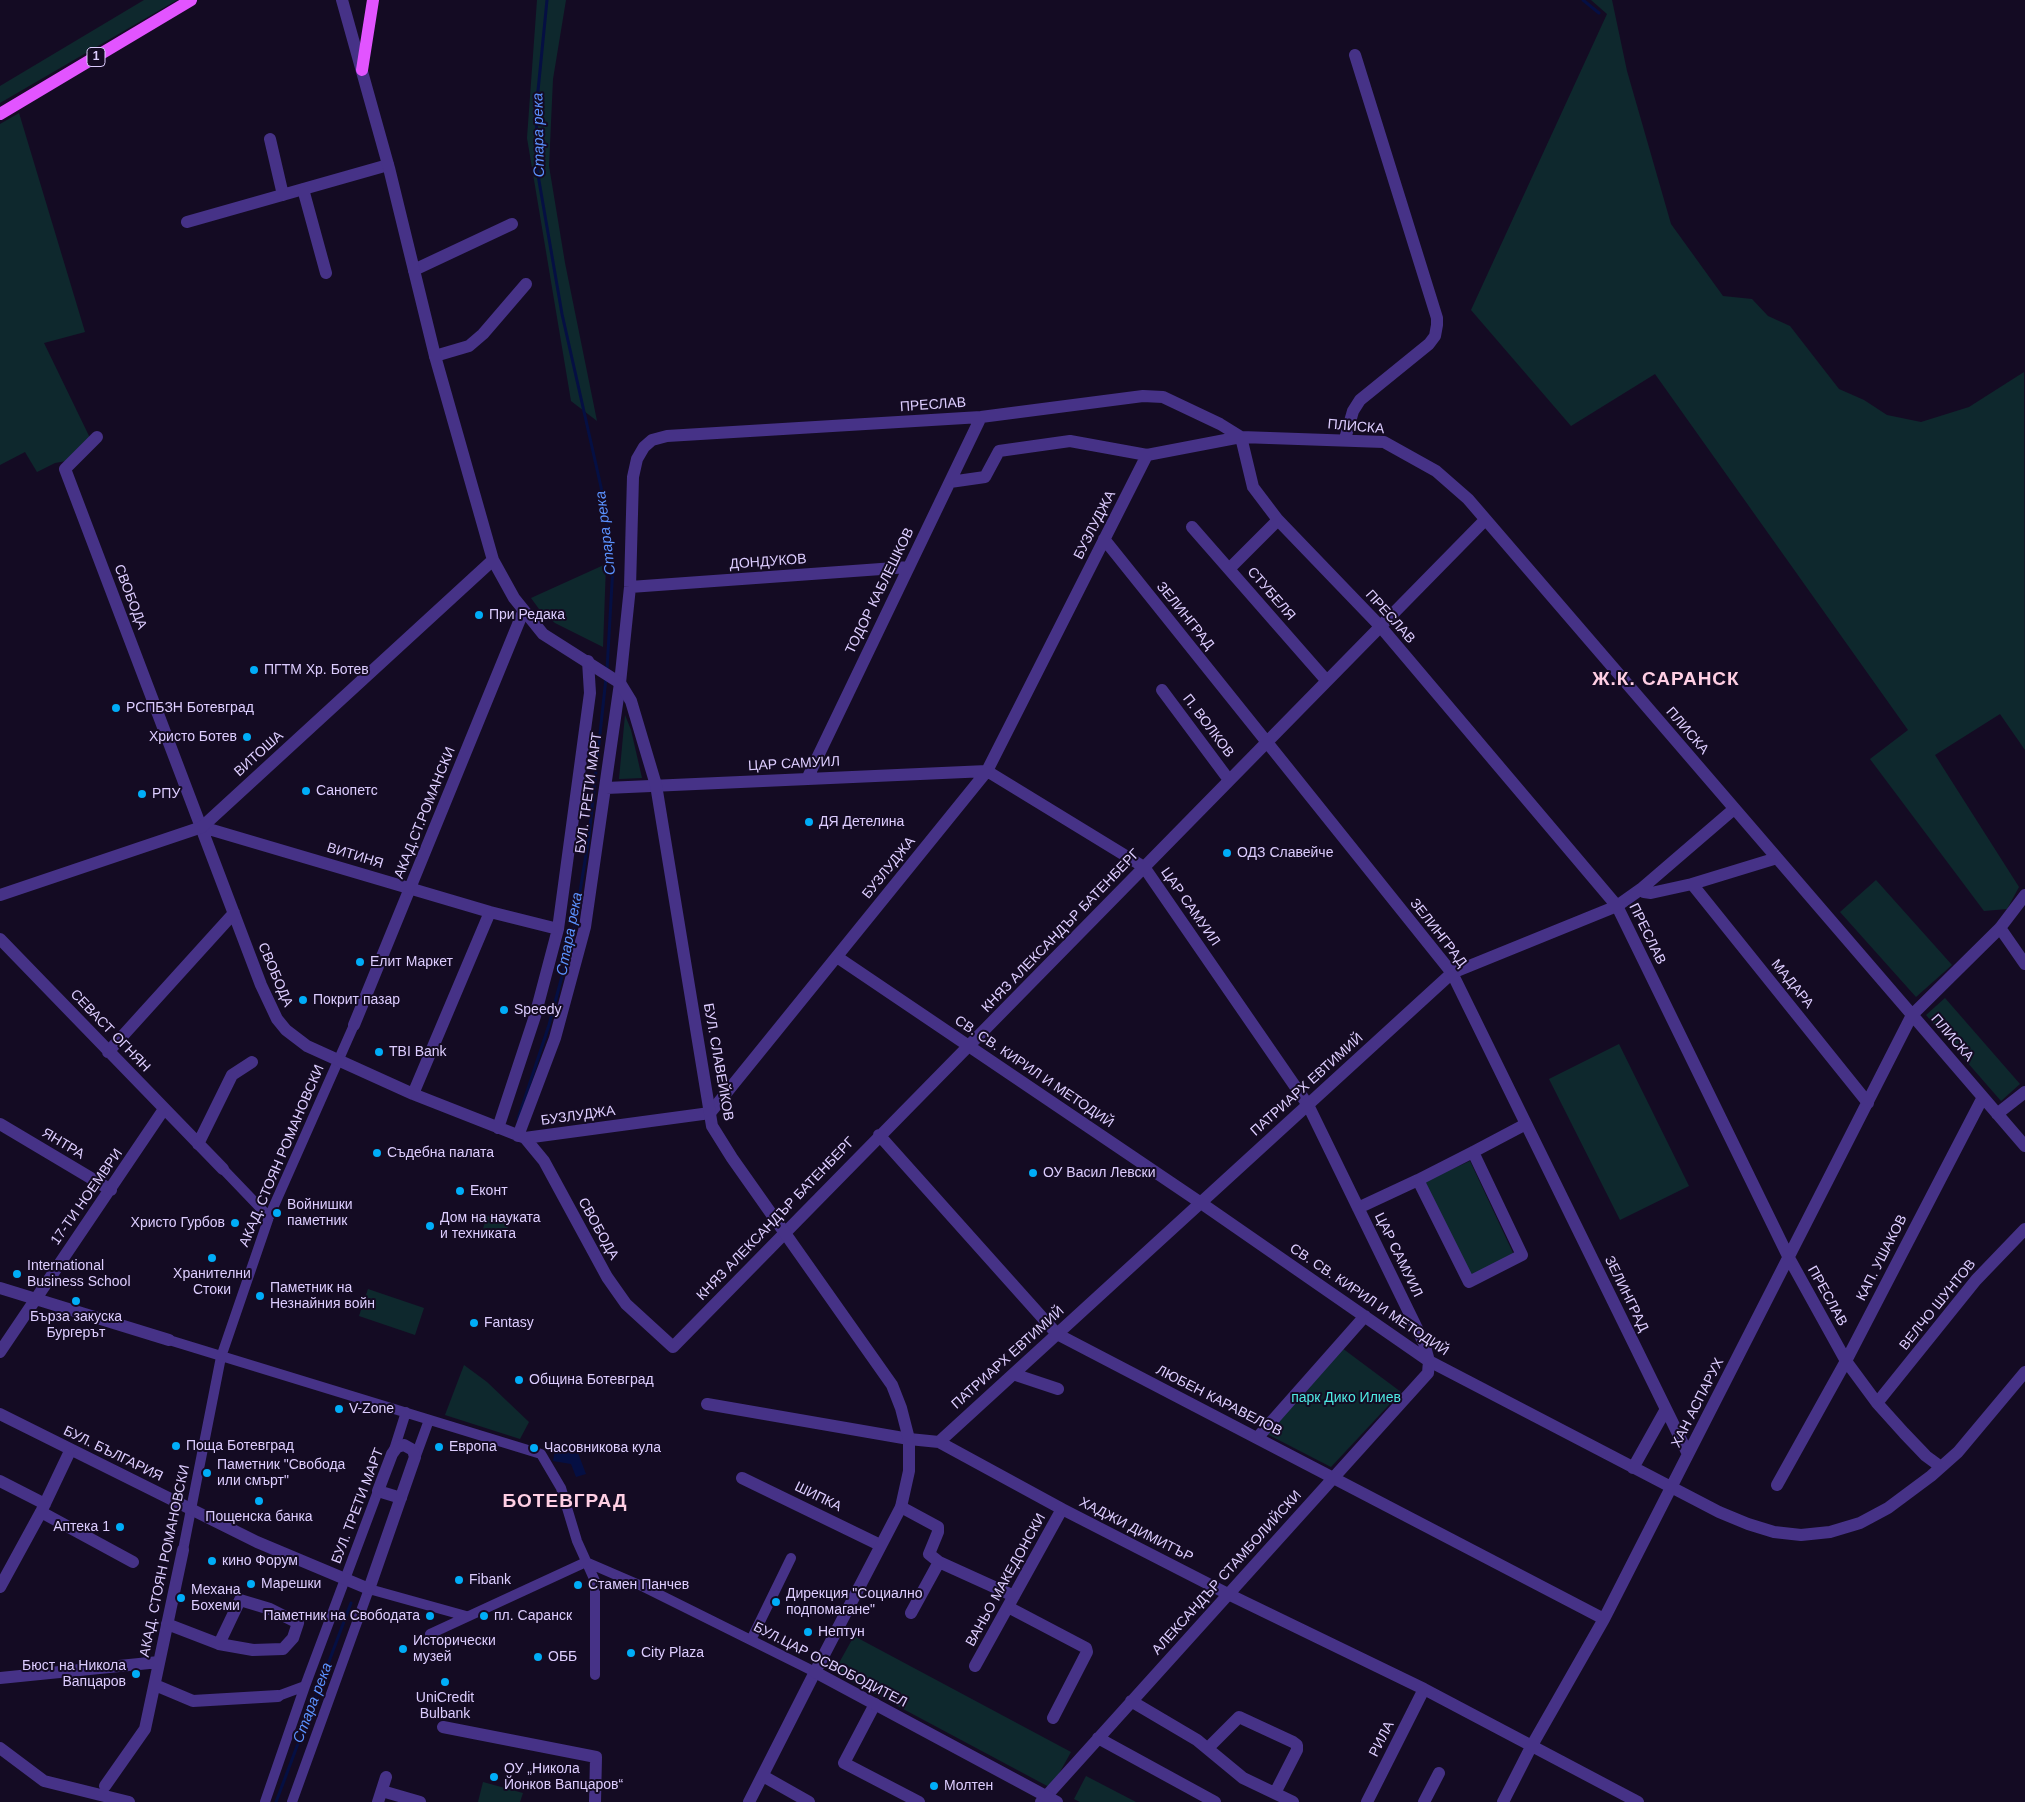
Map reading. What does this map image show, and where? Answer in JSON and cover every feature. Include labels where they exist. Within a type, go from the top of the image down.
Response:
[{"type":"main road","name":"1","points":[[0,114],[191,0]]},
{"type":"main road","points":[[362,70],[373,0]]},
{"type":"street","points":[[342,0],[388,165],[434,356],[493,560],[504,583],[523,612],[543,634],[588,661],[616,681]]},
{"type":"street","points":[[1346,439],[1353,410],[1360,400],[1429,344],[1435,336],[1437,325],[1432,300],[1355,55]]},
{"type":"street","points":[[270,139],[283,195]]},
{"type":"street","points":[[187,222],[388,165]]},
{"type":"street","points":[[303,189],[326,273]]},
{"type":"street","points":[[414,270],[512,224]]},
{"type":"street","points":[[434,356],[469,346],[483,334],[526,284]]},
{"type":"street","name":"ПРЕСЛАВ","points":[[644,447],[652,440],[667,436],[981,417],[1143,396],[1163,397],[1220,424],[1240,437],[1253,487],[1278,520],[1380,626],[1617,906],[1788,1258],[1846,1361],[1877,1403],[1926,1456],[1941,1467]]},
{"type":"street","name":"ТОДОР КАБЛЕШКОВ","points":[[807,779],[981,417]]},
{"type":"street","name":"СВОБОДА","points":[[97,437],[65,469],[261,985],[277,1019],[296,1039],[338,1060],[413,1094],[522,1137],[544,1161],[606,1277],[626,1304],[673,1347]]},
{"type":"street","name":"ПЛИСКА","points":[[1147,455],[1240,437],[1346,439],[1384,442],[1436,471],[1468,499],[2025,1146]]},
{"type":"street","points":[[950,482],[985,477],[999,451],[1070,441],[1147,455]]},
{"type":"street","name":"БУЛ. ТРЕТИ МАРТ","points":[[522,1137],[555,1038],[582,939],[606,788],[616,681],[630,587],[633,477],[637,459],[644,447]]},
{"type":"street","name":"БУЗЛУДЖА","points":[[522,1137],[710,1113],[987,771],[1147,455]]},
{"type":"street","points":[[1229,569],[1278,520]]},
{"type":"street","name":"КНЯЗ АЛЕКСАНДЪР БАТЕНБЕРГ","points":[[673,1347],[879,1135],[970,1046],[1326,680],[1486,520]]},
{"type":"street","name":"СТУБЕЛЯ","points":[[1192,527],[1326,680]]},
{"type":"street","name":"ЗЕЛИНГРАД","points":[[1104,539],[1452,973],[1688,1454]]},
{"type":"street","name":"ВИТОША","points":[[0,895],[202,827],[493,560]]},
{"type":"street","name":"ДОНДУКОВ","points":[[630,587],[909,567]]},
{"type":"street","name":"АКАД.СТ.РОМАНСКИ","points":[[354,1025],[523,612]]},
{"type":"street","name":"БУЛ. ТРЕТИ МАРТ","points":[[498,1128],[535,1016],[558,929],[590,693],[588,661]]},
{"type":"street","name":"БУЛ. СЛАВЕЙКОВ","points":[[616,681],[631,701],[656,785],[712,1126],[719,1140],[892,1385],[910,1439],[909,1471],[901,1507]]},
{"type":"street","name":"П. ВОЛКОВ","points":[[1162,690],[1230,780]]},
{"type":"street","name":"ЦАР САМУИЛ","points":[[606,788],[987,771],[1144,867],[1308,1105],[1424,1343],[1429,1361]]},
{"type":"street","name":"ПАТРИАРХ ЕВТИМИЙ","points":[[939,1442],[1452,973],[1617,906],[1734,809]]},
{"type":"street","name":"ВИТИНЯ","points":[[202,827],[490,912],[558,929]]},
{"type":"street","points":[[1641,888],[1644,892],[1651,893],[1692,884],[1777,858]]},
{"type":"street","name":"МАДАРА","points":[[1692,884],[1868,1102]]},
{"type":"street","name":"ХАН АСПАРУХ","points":[[1503,1802],[1531,1747],[1604,1619],[1912,1015],[2000,928],[2025,895]]},
{"type":"street","points":[[413,1094],[490,912]]},
{"type":"street","points":[[108,1052],[234,913]]},
{"type":"street","points":[[2000,928],[2025,964]]},
{"type":"street","name":"СЕВАСТ ОГНЯН","points":[[0,939],[222,1169]]},
{"type":"street","name":"СВ. СВ. КИРИЛ И МЕТОДИЙ","points":[[837,957],[1201,1203],[1429,1361],[1633,1468],[1748,1524],[1774,1532],[1801,1535],[1830,1532],[1860,1523],[1888,1508],[1958,1452],[2025,1372]]},
{"type":"street","name":"АКАД. СТОЯН РОМАНОВСКИ","points":[[98,1794],[145,1729],[222,1357],[269,1217],[354,1025]]},
{"type":"street","points":[[198,1144],[232,1075],[252,1062]]},
{"type":"street","points":[[1997,1114],[2025,1092]]},
{"type":"street","name":"КАП. УШАКОВ","points":[[1777,1485],[1846,1361],[1983,1097]]},
{"type":"street","name":"17-ТИ НОЕМВРИ","points":[[0,1352],[164,1109]]},
{"type":"street","name":"ЯНТРА","points":[[0,1124],[111,1190]]},
{"type":"street","points":[[1358,1208],[1418,1180],[1526,1124]]},
{"type":"street","name":"ЛЮБЕН КАРАВЕЛОВ","points":[[879,1135],[1057,1334],[1258,1437],[1332,1478],[1604,1619]]},
{"type":"street","points":[[1418,1180],[1469,1282],[1522,1255],[1472,1152]]},
{"type":"street","points":[[222,1169],[269,1217]]},
{"type":"street","name":"ВЕЛЧО ШУНТОВ","points":[[1877,1403],[1976,1280],[2025,1229]]},
{"type":"street","points":[[0,1288],[542,1454],[561,1488],[577,1541],[595,1581],[595,1675]]},
{"type":"street","points":[[1258,1437],[1365,1316]]},
{"type":"street","name":"АЛЕКСАНДЪР СТАМБОЛИЙСКИ","points":[[1048,1800],[1098,1738],[1428,1373],[1429,1361]]},
{"type":"street","points":[[1013,1374],[1058,1389]]},
{"type":"street","name":"ХАДЖИ ДИМИТЪР","points":[[707,1404],[910,1439],[939,1442],[1228,1594],[1424,1689],[1638,1802]]},
{"type":"street","points":[[1633,1468],[1666,1409]]},
{"type":"street","points":[[392,1454],[406,1412]]},
{"type":"street","name":"БУЛ. БЪЛГАРИЯ","points":[[0,1414],[257,1542],[368,1588],[466,1616]]},
{"type":"street","points":[[292,1802],[429,1420]]},
{"type":"street","name":"БУЛ. ТРЕТИ МАРТ","points":[[264,1802],[305,1686],[392,1454],[401,1446],[410,1447],[415,1454],[414,1462]]},
{"type":"street","points":[[0,1587],[43,1508],[70,1450]]},
{"type":"street","name":"ШИПКА","points":[[742,1478],[880,1545]]},
{"type":"street","points":[[0,1481],[133,1562]]},
{"type":"street","points":[[378,1491],[401,1498]]},
{"type":"street","points":[[749,1802],[901,1507],[938,1527],[938,1532],[929,1554],[939,1562],[1014,1596]]},
{"type":"street","name":"ВАНЬО МАКЕДОНСКИ","points":[[975,1666],[1062,1508]]},
{"type":"street","points":[[751,1640],[791,1558]]},
{"type":"street","points":[[430,1634],[586,1562]]},
{"type":"street","name":"БУЛ.ЦАР ОСВОБОДИТЕЛ","points":[[586,1562],[644,1587],[815,1672],[1048,1800]]},
{"type":"street","points":[[911,1613],[939,1562]]},
{"type":"street","points":[[167,1624],[219,1644],[253,1650],[283,1649],[293,1638],[298,1623],[270,1609],[240,1600],[219,1644]]},
{"type":"street","points":[[1008,1608],[1086,1648],[1086,1652],[1053,1718]]},
{"type":"street","points":[[0,1678],[159,1662]]},
{"type":"street","points":[[155,1684],[194,1701],[278,1696],[305,1686]]},
{"type":"street","name":"РИЛА","points":[[1367,1802],[1424,1689]]},
{"type":"street","points":[[1131,1701],[1197,1740],[1242,1778],[1293,1802]]},
{"type":"street","points":[[875,1704],[844,1763],[919,1802]]},
{"type":"street","points":[[1208,1748],[1239,1717],[1293,1742],[1297,1746],[1297,1750],[1275,1793]]},
{"type":"street","points":[[443,1727],[596,1757],[594,1802]]},
{"type":"street","points":[[1098,1738],[1215,1802]]},
{"type":"street","points":[[0,1748],[44,1781],[129,1802]]},
{"type":"street","points":[[1424,1802],[1439,1773]]},
{"type":"street","points":[[763,1776],[808,1802]]},
{"type":"street","points":[[386,1777],[380,1796],[420,1802]]},
{"type":"green space","points":[[144,0],[177,0],[0,103],[0,86]]},
{"type":"green space","points":[[537,0],[566,0],[553,79],[549,166],[565,263],[597,421],[571,401],[527,138]]},
{"type":"green space","points":[[1591,0],[1612,0],[1627,71],[1671,224],[1723,296],[1752,299],[1768,316],[1790,326],[1839,389],[1864,400],[1887,415],[1921,422],[1969,407],[2024,372],[2025,750],[2000,714],[1935,755],[2019,887],[2007,909],[1984,911],[1870,759],[1908,730],[1655,374],[1571,426],[1471,310],[1607,14]]},
{"type":"green space","points":[[19,113],[85,332],[44,343],[90,438],[66,461],[55,463],[37,472],[25,452],[0,465],[0,124]]},
{"type":"green space","points":[[606,564],[603,647],[555,623],[539,609],[531,598]]},
{"type":"green space","points":[[625,715],[631,730],[642,778],[619,779]]},
{"type":"green space","points":[[1876,880],[1952,965],[1916,997],[1840,912]]},
{"type":"green space","points":[[1945,998],[2020,1084],[2001,1101],[1926,1015]]},
{"type":"green space","points":[[1619,1044],[1689,1186],[1620,1220],[1549,1079]]},
{"type":"green space","points":[[1470,1161],[1514,1255],[1470,1276],[1425,1181]]},
{"type":"green space","points":[[487,1216],[509,1223],[504,1239],[482,1232]]},
{"type":"green space","points":[[368,1289],[424,1308],[415,1335],[359,1316]]},
{"type":"green space","name":"парк Дико Илиев","points":[[1342,1348],[1401,1392],[1331,1467],[1267,1434]]},
{"type":"green space","points":[[464,1365],[487,1382],[529,1422],[520,1439],[445,1415]]},
{"type":"green space","points":[[854,1636],[1071,1752],[1051,1788],[834,1672]]},
{"type":"green space","points":[[1086,1776],[1136,1802],[1080,1802],[1074,1799]]},
{"type":"green space","points":[[483,1782],[523,1793],[520,1802],[478,1802]]},
{"type":"shaded area","points":[[555,1450],[578,1453],[586,1474],[576,1477],[571,1464],[553,1461]]},
{"type":"waterway","name":"Стара река","points":[[547,0],[536,111],[538,175],[562,314],[601,487],[613,566],[607,670]]},
{"type":"waterway","points":[[1583,0],[1599,13]]},
{"type":"waterway","name":"Стара река","points":[[518,1119],[549,1025],[573,935],[589,836],[606,678]]},
{"type":"waterway","name":"Стара река","points":[[276,1802],[351,1603]]},
{"type":"place","name":"При Редака","points":[[479,615]]},
{"type":"place","name":"ПГТМ Хр. Ботев","points":[[254,670]]},
{"type":"place","name":"РСПБЗН Ботевград","points":[[116,708]]},
{"type":"place","name":"Христо Ботев","points":[[247,737]]},
{"type":"place","name":"Санопетс","points":[[306,791]]},
{"type":"place","name":"РПУ","points":[[142,794]]},
{"type":"place","name":"ДЯ Детелина","points":[[809,822]]},
{"type":"place","name":"ОДЗ Славейче","points":[[1227,853]]},
{"type":"place","name":"Елит Маркет","points":[[360,962]]},
{"type":"place","name":"Покрит пазар","points":[[303,1000]]},
{"type":"place","name":"Speedy","points":[[504,1010]]},
{"type":"place","name":"TBI Bank","points":[[379,1052]]},
{"type":"place","name":"Съдебна палата","points":[[377,1153]]},
{"type":"place","name":"ОУ Васил Левски","points":[[1033,1173]]},
{"type":"place","name":"Еконт","points":[[460,1191]]},
{"type":"place","name":"Войнишки паметник","points":[[277,1213]]},
{"type":"place","name":"Христо Гурбов","points":[[235,1223]]},
{"type":"place","name":"Дом на науката и техниката","points":[[430,1226]]},
{"type":"place","name":"Хранителни Стоки","points":[[212,1258]]},
{"type":"place","name":"International Business School","points":[[17,1274]]},
{"type":"place","name":"Паметник на Незнайния войн","points":[[260,1296]]},
{"type":"place","name":"Бърза закуска Бургерът","points":[[76,1301]]},
{"type":"place","name":"Fantasy","points":[[474,1323]]},
{"type":"place","name":"Община Ботевград","points":[[519,1380]]},
{"type":"place","name":"V-Zone","points":[[339,1409]]},
{"type":"place","name":"Поща Ботевград","points":[[176,1446]]},
{"type":"place","name":"Европа","points":[[439,1447]]},
{"type":"place","name":"Часовникова кула","points":[[534,1448]]},
{"type":"place","name":"Паметник \"Свобода или смърт\"","points":[[207,1473]]},
{"type":"place","name":"Пощенска банка","points":[[259,1501]]},
{"type":"place","name":"Аптека 1","points":[[120,1527]]},
{"type":"place","name":"кино Форум","points":[[212,1561]]},
{"type":"place","name":"Fibank","points":[[459,1580]]},
{"type":"place","name":"Марешки","points":[[251,1584]]},
{"type":"place","name":"Стамен Панчев","points":[[578,1585]]},
{"type":"place","name":"Механа Бохеми","points":[[181,1598]]},
{"type":"place","name":"Дирекция \"Социално подпомагане\"","points":[[776,1602]]},
{"type":"place","name":"Паметник на Свободата","points":[[430,1616]]},
{"type":"place","name":"пл. Саранск","points":[[484,1616]]},
{"type":"place","name":"Нептун","points":[[808,1632]]},
{"type":"place","name":"Исторически музей","points":[[403,1649]]},
{"type":"place","name":"City Plaza","points":[[631,1653]]},
{"type":"place","name":"ОББ","points":[[538,1657]]},
{"type":"place","name":"Бюст на Никола Вапцаров","points":[[136,1674]]},
{"type":"place","name":"UniCredit Bulbank","points":[[445,1682]]},
{"type":"place","name":"ОУ „Никола Йонков Вапцаров“","points":[[494,1777]]},
{"type":"place","name":"Молтен","points":[[934,1786]]},
{"type":"district","name":"Ж.К. САРАНСК","points":[[1666,680]]},
{"type":"district","name":"БОТЕВГРАД","points":[[565,1502]]}]
